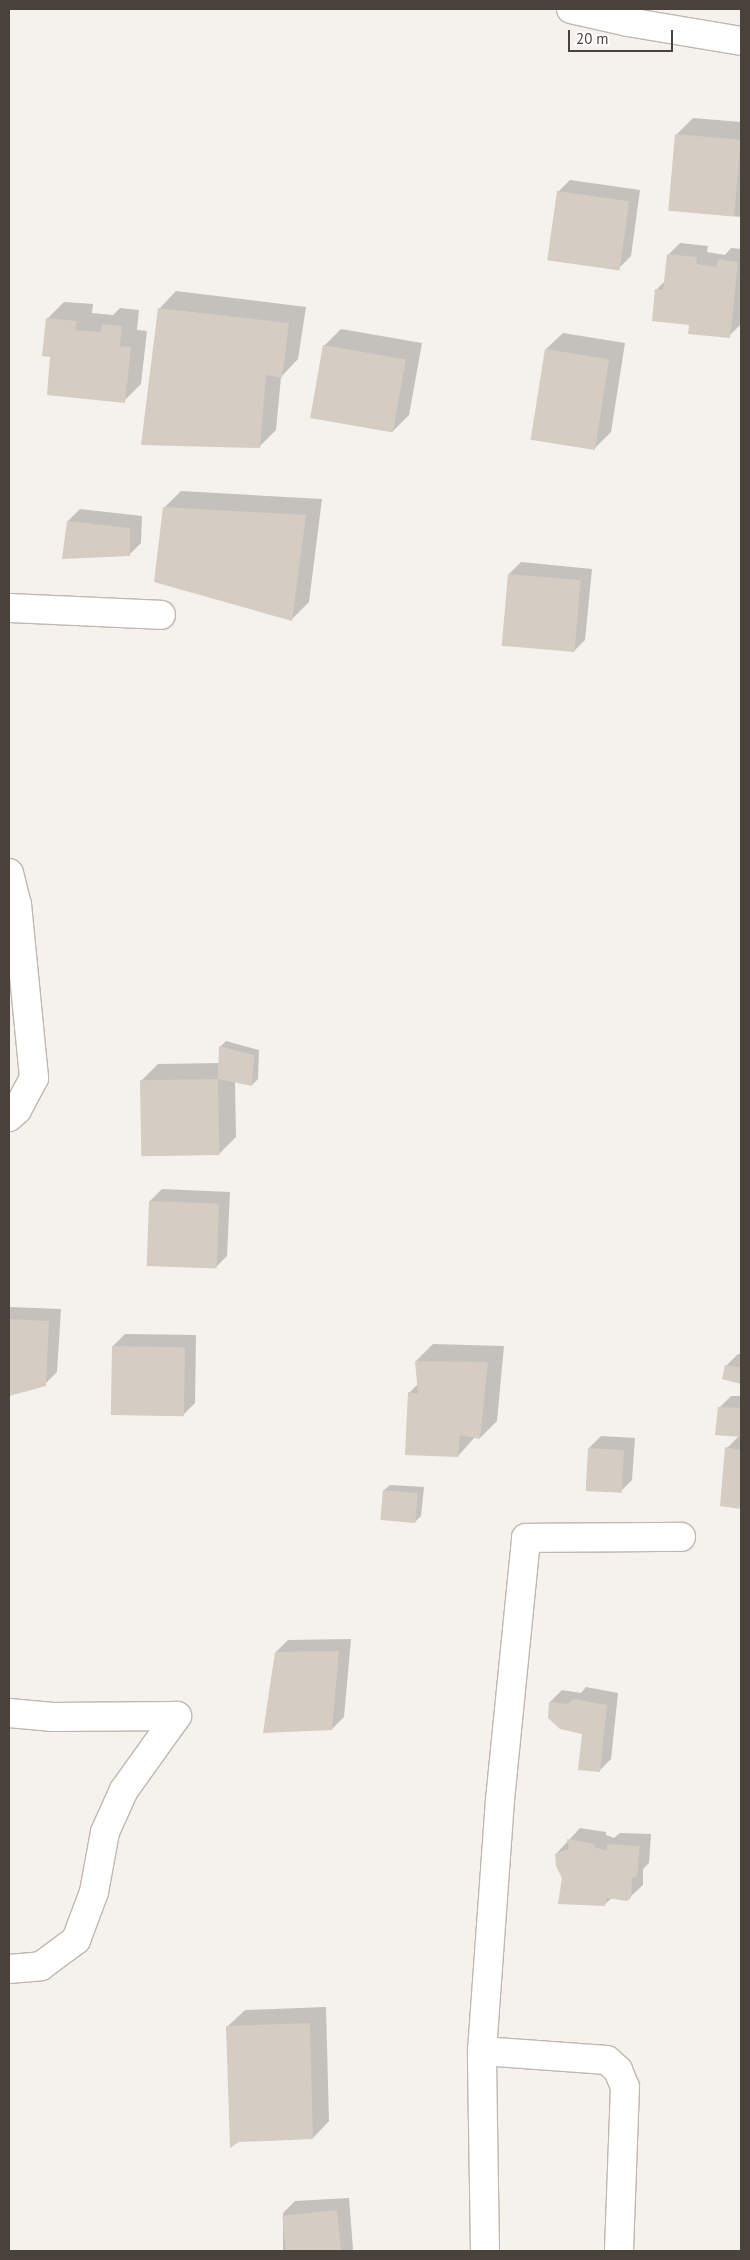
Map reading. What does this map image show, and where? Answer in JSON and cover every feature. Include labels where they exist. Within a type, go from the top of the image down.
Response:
[{"type":"street","points":[[572,9],[628,22],[741,41]]},
{"type":"street","points":[[9,608],[161,615]]},
{"type":"street","points":[[9,873],[17,904],[34,1078],[17,1110],[9,1117]]},
{"type":"street","points":[[485,2251],[482,2051],[502,1781],[526,1538],[681,1537]]},
{"type":"street","points":[[9,1713],[53,1716],[178,1716],[124,1790],[105,1832],[94,1892],[76,1940],[41,1966],[9,1970]]},
{"type":"street","points":[[482,2051],[607,2060],[618,2070],[626,2087],[619,2251]]},
{"type":"building","points":[[675,134],[741,140],[734,216],[668,211]]},
{"type":"building","points":[[557,191],[629,201],[620,270],[547,260]]},
{"type":"building","points":[[667,254],[697,257],[696,264],[717,267],[718,259],[738,262],[730,338],[688,334],[689,325],[652,321],[655,289],[663,290]]},
{"type":"building","points":[[158,308],[289,323],[282,378],[266,375],[260,448],[141,445]]},
{"type":"building","points":[[46,318],[77,321],[75,330],[101,332],[102,324],[122,326],[120,346],[131,347],[125,403],[47,395],[50,357],[42,356]]},
{"type":"building","points":[[323,345],[406,360],[393,432],[310,418]]},
{"type":"building","points":[[545,349],[609,359],[595,450],[531,440]]},
{"type":"building","points":[[163,507],[306,515],[292,621],[154,582]]},
{"type":"building","points":[[67,521],[130,528],[130,556],[62,559]]},
{"type":"building","points":[[508,574],[581,580],[574,652],[502,646]]},
{"type":"building","points":[[219,1046],[254,1055],[252,1086],[218,1079]]},
{"type":"building","points":[[218,1079],[219,1155],[141,1156],[140,1080]]},
{"type":"building","points":[[149,1201],[219,1203],[217,1268],[147,1266]]},
{"type":"building","points":[[9,1319],[49,1321],[46,1386],[9,1396]]},
{"type":"building","points":[[112,1346],[185,1347],[184,1416],[111,1415]]},
{"type":"building","points":[[415,1361],[488,1362],[480,1439],[460,1435],[458,1457],[405,1455],[408,1392],[418,1394]]},
{"type":"building","points":[[725,1365],[741,1367],[741,1384],[722,1379]]},
{"type":"building","points":[[718,1407],[741,1408],[741,1437],[715,1435]]},
{"type":"building","points":[[725,1447],[741,1450],[741,1509],[720,1506]]},
{"type":"building","points":[[588,1448],[624,1450],[622,1493],[586,1491]]},
{"type":"building","points":[[383,1490],[418,1493],[415,1523],[380,1520]]},
{"type":"building","points":[[339,1651],[332,1730],[263,1733],[275,1652]]},
{"type":"building","points":[[573,1699],[607,1705],[600,1772],[578,1770],[582,1734],[560,1729],[548,1718],[549,1702],[568,1704]]},
{"type":"building","points":[[567,1839],[595,1844],[594,1847],[607,1851],[607,1844],[640,1846],[637,1876],[632,1878],[631,1898],[627,1901],[607,1898],[605,1906],[558,1904],[562,1878],[556,1866],[555,1854],[569,1849]]},
{"type":"building","points":[[310,2023],[313,2139],[239,2142],[230,2148],[226,2026]]},
{"type":"building","points":[[337,2210],[341,2251],[286,2251],[282,2216]]}]
